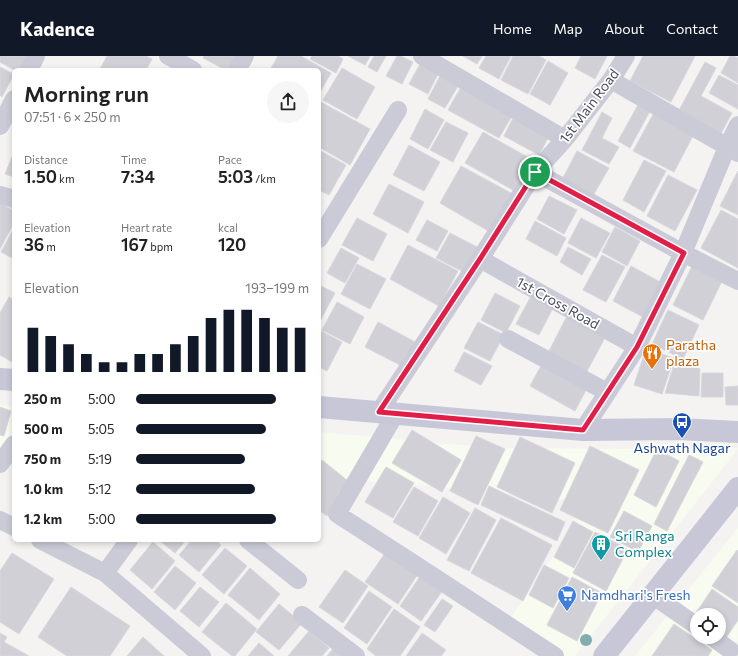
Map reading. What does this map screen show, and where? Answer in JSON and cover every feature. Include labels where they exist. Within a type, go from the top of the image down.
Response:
[{"type":"street","points":[[30,68],[36,56]]},
{"type":"street","points":[[168,56],[189,68]]},
{"type":"street","points":[[238,68],[244,56]]},
{"type":"street","points":[[422,56],[565,139]]},
{"type":"street","name":"1st Main Road","points":[[555,656],[336,514],[388,413],[480,259],[535,172],[565,139],[611,80],[626,56]]},
{"type":"street","points":[[611,80],[732,150]]},
{"type":"street","points":[[0,126],[12,103]]},
{"type":"street","points":[[321,235],[398,110]]},
{"type":"street","points":[[583,430],[637,347],[684,253],[732,150],[738,125]]},
{"type":"street","points":[[535,172],[738,282]]},
{"type":"street","points":[[0,195],[12,198]]},
{"type":"street","name":"1st Cross Road","points":[[480,259],[637,347]]},
{"type":"street","points":[[508,339],[607,392]]},
{"type":"street","points":[[0,379],[12,380]]},
{"type":"street","points":[[321,407],[583,430],[679,429],[738,432]]},
{"type":"street","points":[[0,464],[12,447]]},
{"type":"street","points":[[604,656],[738,488]]},
{"type":"street","points":[[0,520],[12,526]]},
{"type":"street","points":[[44,542],[105,573],[202,656]]},
{"type":"street","points":[[105,573],[128,542]]},
{"type":"street","points":[[250,542],[298,580]]},
{"type":"street","points":[[652,595],[690,621]]},
{"type":"street","points":[[302,615],[356,656]]},
{"type":"shaded area","points":[[0,405],[12,406],[12,450],[0,449]]},
{"type":"shaded area","points":[[321,432],[493,448],[738,448],[575,656],[560,656],[508,622],[590,503],[489,491],[321,477]]},
{"type":"shaded area","points":[[738,528],[738,640],[725,656],[635,656]]},
{"type":"building","points":[[0,56],[28,56],[21,68],[12,69],[0,62]]},
{"type":"building","points":[[107,56],[146,56],[152,59],[147,68],[101,68]]},
{"type":"building","points":[[204,56],[240,56],[233,68],[222,68],[203,58]]},
{"type":"building","points":[[278,56],[301,56],[331,73],[321,90],[321,68],[271,68]]},
{"type":"building","points":[[312,56],[338,56],[343,59],[336,73],[310,59]]},
{"type":"building","points":[[348,56],[370,56],[365,65]]},
{"type":"building","points":[[374,56],[386,56],[377,72],[368,67]]},
{"type":"building","points":[[397,56],[401,56],[413,62],[402,84],[386,76]]},
{"type":"building","points":[[463,56],[482,56],[477,64]]},
{"type":"building","points":[[486,56],[511,56],[499,79],[479,68]]},
{"type":"building","points":[[513,56],[539,56],[546,60],[528,94],[501,80]]},
{"type":"building","points":[[581,56],[607,56],[595,79],[575,68]]},
{"type":"building","points":[[643,56],[695,56],[671,102],[630,81]]},
{"type":"building","points":[[730,56],[738,58],[738,83],[721,73]]},
{"type":"building","points":[[548,61],[568,73],[550,105],[530,94]]},
{"type":"building","points":[[705,62],[716,68],[701,96],[732,113],[719,137],[677,114]]},
{"type":"building","points":[[420,64],[438,74],[428,94],[409,84]]},
{"type":"building","points":[[0,67],[12,73],[12,78],[2,97],[0,95]]},
{"type":"building","points":[[342,68],[375,87],[357,119],[323,100]]},
{"type":"building","points":[[719,75],[738,85],[738,109],[709,93]]},
{"type":"building","points":[[440,76],[458,86],[445,108],[428,99]]},
{"type":"building","points":[[461,87],[512,116],[499,138],[448,110]]},
{"type":"building","points":[[321,102],[370,129],[350,165],[321,148]]},
{"type":"building","points":[[639,103],[651,109],[630,148],[618,141]]},
{"type":"building","points":[[425,109],[444,120],[428,149],[410,139]]},
{"type":"building","points":[[655,111],[695,132],[674,172],[633,151]]},
{"type":"building","points":[[602,112],[612,118],[602,138],[619,147],[609,164],[582,150]]},
{"type":"building","points":[[515,114],[550,134],[539,155],[504,136]]},
{"type":"building","points":[[446,122],[468,133],[453,162],[430,150]]},
{"type":"building","points":[[483,132],[531,159],[513,190],[465,163]]},
{"type":"building","points":[[409,145],[440,162],[424,191],[393,175]]},
{"type":"building","points":[[321,151],[346,165],[329,195],[321,191]]},
{"type":"building","points":[[577,151],[609,168],[594,194],[563,178]]},
{"type":"building","points":[[12,157],[12,176],[5,174]]},
{"type":"building","points":[[644,160],[666,171],[644,212],[623,200]]},
{"type":"building","points":[[461,166],[511,193],[490,232],[440,203]]},
{"type":"building","points":[[738,171],[738,215],[720,206]]},
{"type":"building","points":[[668,175],[697,190],[675,231],[647,216]]},
{"type":"building","points":[[389,184],[424,202],[408,233],[373,214]]},
{"type":"building","points":[[549,196],[577,210],[564,234],[537,219]]},
{"type":"building","points":[[0,203],[12,210],[12,227],[0,249]]},
{"type":"building","points":[[721,210],[738,219],[738,268],[701,248]]},
{"type":"building","points":[[357,218],[387,234],[373,261],[342,245]]},
{"type":"building","points":[[581,218],[610,233],[596,258],[568,243]]},
{"type":"building","points":[[427,220],[448,231],[437,251],[416,240]]},
{"type":"building","points":[[535,221],[566,238],[557,256],[526,239]]},
{"type":"building","points":[[615,227],[640,241],[627,266],[602,252]]},
{"type":"building","points":[[12,232],[12,258],[1,252]]},
{"type":"building","points":[[450,233],[479,248],[466,273],[436,258]]},
{"type":"building","points":[[408,245],[458,271],[439,306],[390,279]]},
{"type":"building","points":[[568,247],[591,259],[582,275],[560,262]]},
{"type":"building","points":[[341,248],[359,258],[345,283],[327,273]]},
{"type":"building","points":[[602,255],[625,267],[606,302],[583,290]]},
{"type":"building","points":[[694,262],[724,277],[703,320],[673,305]]},
{"type":"building","points":[[357,264],[386,279],[370,309],[341,294]]},
{"type":"building","points":[[631,266],[662,283],[643,317],[613,301]]},
{"type":"building","points":[[321,286],[335,293],[321,319]]},
{"type":"building","points":[[495,293],[520,306],[506,333],[481,320]]},
{"type":"building","points":[[532,294],[554,306],[539,335],[516,324]]},
{"type":"building","points":[[9,297],[12,299],[12,362],[0,355],[0,313]]},
{"type":"building","points":[[337,302],[364,317],[350,344],[322,330]]},
{"type":"building","points":[[668,310],[699,325],[683,359],[652,344]]},
{"type":"building","points":[[568,314],[607,334],[585,375],[547,355]]},
{"type":"building","points":[[378,322],[415,342],[402,366],[365,347]]},
{"type":"building","points":[[478,322],[504,335],[490,361],[464,348]]},
{"type":"building","points":[[321,331],[342,342],[327,371],[321,368]]},
{"type":"building","points":[[646,349],[674,358],[662,394],[634,385]]},
{"type":"building","points":[[464,352],[492,366],[481,385],[454,371]]},
{"type":"building","points":[[676,358],[700,369],[699,396],[665,393]]},
{"type":"building","points":[[542,364],[587,388],[575,411],[530,386]]},
{"type":"building","points":[[702,373],[723,373],[723,397],[701,397]]},
{"type":"building","points":[[738,386],[738,405],[726,405],[725,387]]},
{"type":"building","points":[[0,407],[11,411],[4,436],[0,435]]},
{"type":"building","points":[[412,430],[461,460],[442,492],[392,463]]},
{"type":"building","points":[[476,436],[505,449],[478,505],[450,491]]},
{"type":"building","points":[[520,437],[575,463],[552,513],[497,487]]},
{"type":"building","points":[[590,446],[639,470],[608,533],[560,510]]},
{"type":"building","points":[[657,449],[679,461],[656,507],[634,495]]},
{"type":"building","points":[[689,455],[703,462],[667,531],[654,524]]},
{"type":"building","points":[[322,460],[348,481],[337,495],[340,498],[327,516],[321,512]]},
{"type":"building","points":[[386,467],[414,483],[393,518],[365,502]]},
{"type":"building","points":[[489,486],[565,522],[557,541],[481,505]]},
{"type":"building","points":[[414,487],[438,501],[418,536],[393,522]]},
{"type":"building","points":[[443,497],[470,513],[446,554],[419,538]]},
{"type":"building","points":[[475,508],[496,520],[469,571],[447,560]]},
{"type":"building","points":[[624,511],[652,526],[638,552],[610,537]]},
{"type":"building","points":[[501,518],[552,545],[523,601],[471,573]]},
{"type":"building","points":[[573,521],[593,532],[574,568],[554,557]]},
{"type":"building","name":"Sri Ranga Complex","points":[[595,532],[628,549],[606,591],[573,573]]},
{"type":"building","points":[[153,542],[175,561],[152,589],[130,570]]},
{"type":"building","points":[[161,542],[184,542],[175,553]]},
{"type":"building","points":[[190,542],[218,542],[221,545],[199,572],[179,555]]},
{"type":"building","points":[[225,548],[247,566],[224,594],[202,575]]},
{"type":"building","points":[[388,549],[420,571],[398,604],[365,582]]},
{"type":"building","points":[[737,550],[738,551],[738,603],[712,586]]},
{"type":"building","points":[[12,553],[54,579],[19,634],[0,622],[0,571]]},
{"type":"building","points":[[544,565],[569,578],[553,608],[529,595]]},
{"type":"building","points":[[175,566],[196,583],[175,610],[154,592]]},
{"type":"building","points":[[250,568],[280,594],[259,620],[228,595]]},
{"type":"building","points":[[345,570],[368,586],[343,623],[319,607]]},
{"type":"building","points":[[421,575],[443,590],[421,621],[400,606]]},
{"type":"building","points":[[572,577],[602,593],[577,641],[547,625]]},
{"type":"building","points":[[71,587],[130,626],[110,656],[67,656],[38,637]]},
{"type":"building","points":[[200,587],[219,602],[199,627],[180,611]]},
{"type":"building","points":[[712,589],[738,607],[738,620],[726,638],[726,608],[699,608]]},
{"type":"building","points":[[369,591],[392,607],[367,644],[344,628]]},
{"type":"building","points":[[442,599],[453,606],[435,632],[424,625]]},
{"type":"building","points":[[226,603],[257,629],[235,656],[232,656],[202,632]]},
{"type":"building","points":[[279,604],[302,623],[279,650],[256,632]]},
{"type":"building","points":[[394,609],[420,627],[400,656],[376,656],[367,649]]},
{"type":"building","points":[[674,624],[690,635],[690,644],[703,644],[712,650],[708,656],[652,656]]},
{"type":"building","points":[[309,631],[329,648],[322,656],[288,656]]},
{"type":"building","points":[[0,633],[7,637],[4,642],[29,656],[0,656]]},
{"type":"building","points":[[422,633],[446,650],[441,656],[406,656]]},
{"type":"building","points":[[143,637],[164,656],[127,656]]},
{"type":"building","points":[[259,643],[274,656],[248,656]]},
{"type":"building","points":[[336,645],[349,656],[327,656]]},
{"type":"place","name":"Paratha plaza","points":[[652,370]]},
{"type":"place","name":"Ashwath Nagar","points":[[682,439]]},
{"type":"place","name":"Sri Ranga Complex","points":[[601,561]]},
{"type":"place","name":"Namdhari's Fresh","points":[[567,612]]},
{"type":"route","points":[[535,172],[684,253],[637,347],[583,430],[379,412],[480,259],[535,172]]}]
